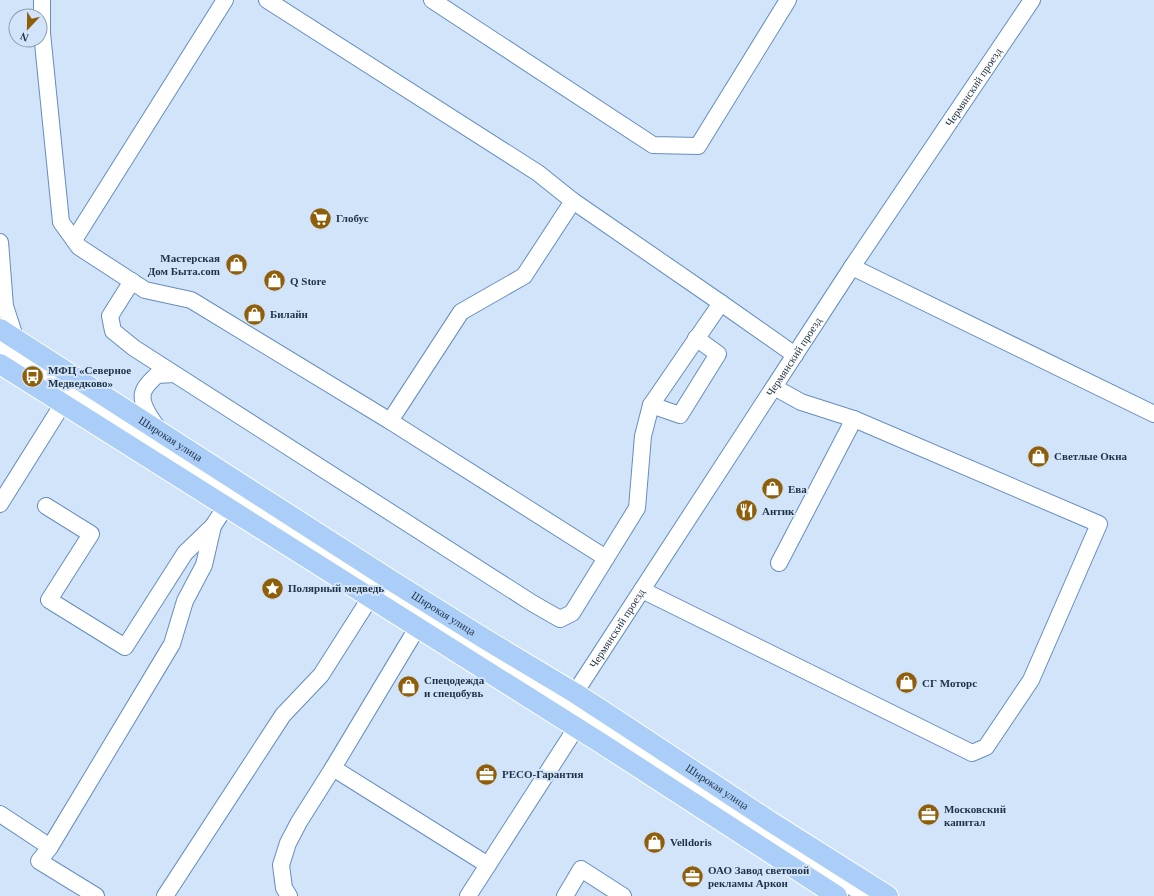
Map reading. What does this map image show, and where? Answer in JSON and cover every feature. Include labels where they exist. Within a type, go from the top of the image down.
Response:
[{"type":"main road","name":"Широкая улица","points":[[0,329],[8,344],[226,506],[370,598],[417,628],[569,711],[646,740],[888,896]]},
{"type":"main road","name":"Широкая улица","points":[[0,364],[70,391],[161,432],[485,639],[636,766],[837,896]]},
{"type":"main road","points":[[636,766],[628,745],[629,741],[636,737],[646,740]]},
{"type":"street","points":[[42,0],[42,33],[61,222],[79,246],[145,290],[191,300],[390,421],[606,558]]},
{"type":"street","points":[[74,240],[225,0]]},
{"type":"street","points":[[267,0],[538,174],[573,201],[795,355]]},
{"type":"street","points":[[432,0],[653,145],[698,146],[788,0]]},
{"type":"street","name":"Чермянский проезд","points":[[468,896],[488,865],[569,711],[642,590],[852,267],[1032,0]]},
{"type":"street","points":[[390,421],[461,312],[524,276],[573,201]]},
{"type":"street","points":[[0,242],[1,271],[8,344]]},
{"type":"street","points":[[852,267],[1154,414]]},
{"type":"street","points":[[132,281],[110,316],[113,331],[134,348],[532,603],[560,619],[572,613],[637,508],[643,436],[651,405],[721,303]]},
{"type":"street","points":[[651,405],[680,415],[718,354],[696,338]]},
{"type":"street","points":[[161,432],[154,424],[145,406],[143,393],[149,383],[157,375],[174,374]]},
{"type":"street","points":[[642,590],[972,753],[986,747],[1032,680],[1099,524],[854,419],[801,402],[774,387]]},
{"type":"street","points":[[0,504],[70,391]]},
{"type":"street","name":"Широкая улица","points":[[70,391],[569,711],[628,745],[866,896]]},
{"type":"street","points":[[779,564],[854,419]]},
{"type":"street","points":[[46,506],[91,534],[49,600],[125,647],[185,553],[214,526],[226,506]]},
{"type":"street","points":[[96,896],[39,861],[50,846],[172,644],[185,601],[204,565],[214,526]]},
{"type":"street","points":[[166,896],[282,715],[321,675],[370,598]]},
{"type":"street","points":[[289,896],[284,888],[282,865],[288,843],[299,822],[417,628]]},
{"type":"street","points":[[332,768],[488,865]]},
{"type":"street","points":[[0,814],[50,846]]},
{"type":"street","points":[[565,896],[581,869],[623,896]]},
{"type":"place","name":"Глобус","points":[[320,218]]},
{"type":"place","name":"Мастерская Дом Быта.com","points":[[236,264]]},
{"type":"place","name":"Q Store","points":[[274,281]]},
{"type":"place","name":"Билайн","points":[[254,314]]},
{"type":"place","name":"МФЦ «Северное Медведково»","points":[[32,376]]},
{"type":"place","name":"Светлые Окна","points":[[1039,456]]},
{"type":"place","name":"Ева","points":[[772,489]]},
{"type":"place","name":"Антик","points":[[746,511]]},
{"type":"place","name":"Полярный медведь","points":[[273,588]]},
{"type":"place","name":"СГ Моторс","points":[[907,683]]},
{"type":"place","name":"Спецодежда и спецобувь","points":[[409,686]]},
{"type":"place","name":"РЕСО-Гарантия","points":[[486,774]]},
{"type":"place","name":"Московский капитал","points":[[929,815]]},
{"type":"place","name":"Velldoris","points":[[654,842]]},
{"type":"place","name":"ОАО Завод световой рекламы Аркон","points":[[692,876]]}]
